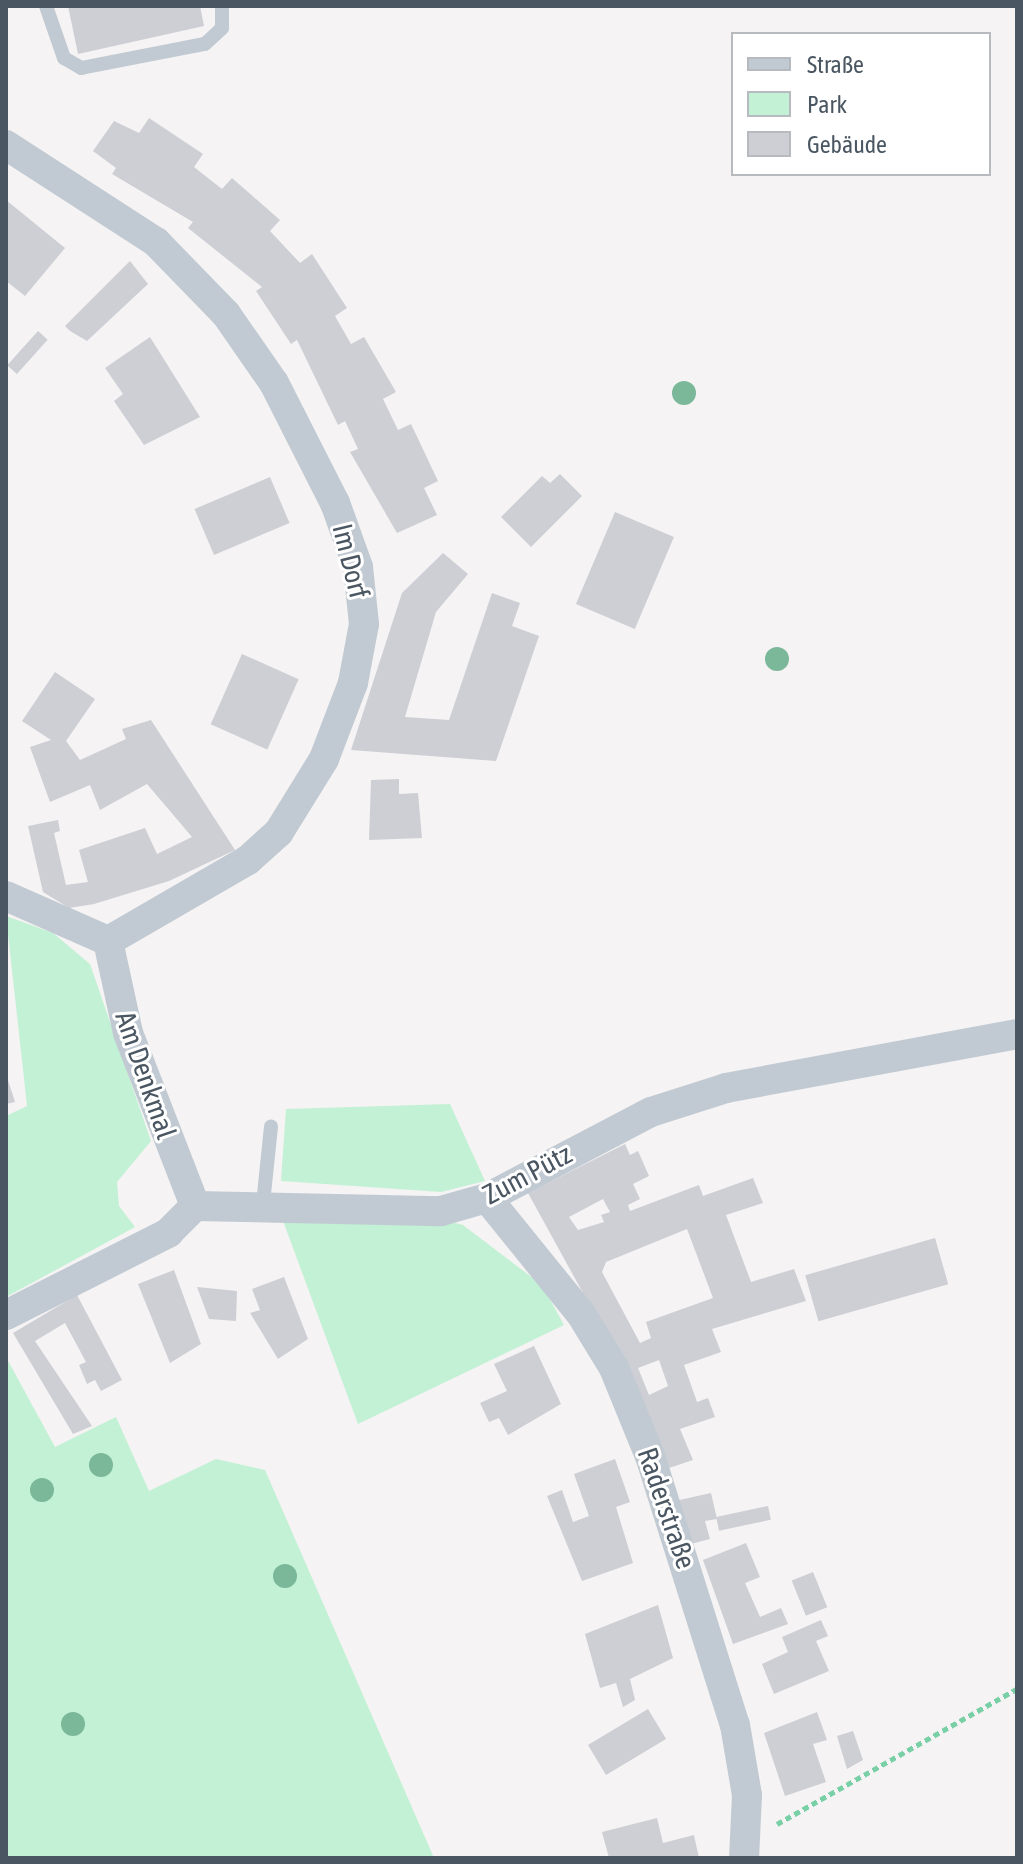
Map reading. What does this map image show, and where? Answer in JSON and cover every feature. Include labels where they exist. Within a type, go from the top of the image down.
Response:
[{"type":"street","name":"Im Dorf","points":[[6,145],[156,242],[226,314],[274,383],[325,481],[364,593],[359,655],[342,716],[279,832],[248,860],[108,941]]},
{"type":"street","points":[[6,896],[108,941]]},
{"type":"street","name":"Am Denkmal","points":[[108,941],[128,1033],[195,1206]]},
{"type":"street","name":"Zum Pütz","points":[[195,1206],[263,1204],[441,1211],[487,1198],[603,1133],[726,1088],[1017,1034]]},
{"type":"street","name":"Raderstraße","points":[[487,1198],[581,1314],[630,1406],[719,1666],[747,1795],[746,1849]]},
{"type":"street","points":[[6,1315],[168,1233],[195,1206]]},
{"type":"lane","points":[[46,6],[64,58],[81,68],[205,44],[222,28],[222,6]]},
{"type":"lane","points":[[263,1204],[271,1126]]},
{"type":"path","points":[[746,1849],[1017,1689]]},
{"type":"green space","points":[[6,916],[53,933],[90,964],[151,1141],[117,1182],[119,1206],[135,1227],[6,1297],[6,1116],[27,1106]]},
{"type":"green space","points":[[450,1104],[485,1181],[441,1192],[281,1181],[286,1109]]},
{"type":"green space","points":[[279,1210],[425,1215],[463,1225],[542,1285],[564,1325],[358,1424]]},
{"type":"green space","points":[[6,1357],[55,1447],[116,1417],[149,1491],[216,1459],[265,1470],[434,1858],[6,1858]]},
{"type":"building","points":[[68,6],[200,6],[204,26],[78,54]]},
{"type":"building","points":[[149,118],[203,154],[194,167],[222,189],[232,178],[280,220],[270,231],[300,263],[312,254],[347,308],[335,316],[351,344],[364,337],[396,392],[383,399],[398,430],[411,424],[438,481],[424,488],[437,515],[397,533],[350,452],[358,449],[345,421],[338,425],[297,340],[291,344],[256,291],[262,287],[188,228],[193,222],[112,174],[116,168],[93,151],[114,121],[139,133]]},
{"type":"building","points":[[6,200],[65,248],[25,296],[6,281]]},
{"type":"building","points":[[130,261],[148,284],[87,341],[70,331],[65,326]]},
{"type":"building","points":[[38,331],[48,340],[17,374],[7,365]]},
{"type":"building","points":[[150,337],[200,417],[144,445],[114,401],[123,394],[105,368]]},
{"type":"building","points":[[560,474],[582,496],[531,547],[501,517],[542,476],[550,483]]},
{"type":"building","points":[[270,477],[290,523],[214,555],[195,509]]},
{"type":"building","points":[[615,512],[674,537],[635,629],[576,604]]},
{"type":"building","points":[[443,553],[468,574],[436,612],[405,717],[449,720],[492,593],[520,603],[512,626],[539,636],[496,761],[351,750],[402,593]]},
{"type":"building","points":[[242,654],[299,679],[267,750],[211,724]]},
{"type":"building","points":[[55,672],[95,699],[66,741],[80,760],[126,739],[122,729],[151,720],[235,850],[169,881],[94,904],[69,908],[43,892],[28,826],[58,820],[60,831],[54,833],[66,885],[88,882],[79,850],[145,828],[157,854],[192,837],[147,784],[100,810],[90,785],[50,802],[30,747],[51,740],[22,721]]},
{"type":"building","points":[[399,779],[399,794],[418,793],[422,838],[369,840],[371,780]]},
{"type":"building","points":[[6,1074],[15,1102],[6,1104]]},
{"type":"building","points":[[625,1144],[630,1155],[638,1151],[649,1176],[633,1184],[640,1199],[628,1205],[630,1211],[699,1185],[703,1196],[753,1178],[763,1203],[726,1215],[751,1282],[794,1269],[806,1301],[712,1329],[721,1352],[684,1365],[697,1402],[708,1398],[715,1417],[680,1429],[693,1460],[666,1469],[627,1373],[528,1193]],"holes":[[[603,1199],[610,1212],[601,1215],[604,1222],[578,1230],[569,1217]],[[687,1229],[713,1298],[646,1322],[651,1338],[640,1343],[602,1272],[606,1262]],[[659,1360],[668,1386],[649,1395],[638,1368]]]},
{"type":"building","points":[[935,1238],[948,1284],[818,1321],[805,1275]]},
{"type":"building","points":[[174,1270],[201,1344],[170,1363],[138,1284]]},
{"type":"building","points":[[284,1277],[308,1339],[278,1359],[250,1313],[260,1310],[252,1289]]},
{"type":"building","points":[[197,1287],[237,1291],[236,1321],[209,1319]]},
{"type":"building","points":[[77,1295],[122,1380],[101,1391],[95,1380],[87,1384],[79,1365],[86,1362],[65,1323],[35,1341],[92,1426],[73,1434],[13,1333]]},
{"type":"building","points":[[534,1346],[561,1404],[508,1435],[499,1418],[489,1422],[480,1403],[507,1391],[494,1364]]},
{"type":"building","points":[[615,1459],[630,1502],[616,1507],[633,1563],[582,1581],[547,1496],[562,1490],[573,1522],[589,1516],[574,1474]]},
{"type":"building","points":[[711,1493],[717,1519],[705,1521],[710,1539],[687,1545],[675,1501]]},
{"type":"building","points":[[768,1506],[771,1520],[719,1531],[716,1517]]},
{"type":"building","points":[[746,1543],[760,1577],[745,1583],[760,1617],[781,1608],[788,1624],[733,1644],[703,1560]]},
{"type":"building","points":[[813,1572],[827,1607],[806,1616],[792,1581]]},
{"type":"building","points":[[658,1605],[673,1658],[630,1679],[635,1700],[623,1707],[616,1683],[600,1688],[585,1634]]},
{"type":"building","points":[[821,1620],[828,1636],[816,1641],[829,1671],[774,1694],[762,1664],[788,1652],[782,1637]]},
{"type":"building","points":[[648,1709],[666,1739],[606,1775],[588,1745]]},
{"type":"building","points":[[817,1712],[827,1740],[813,1744],[826,1782],[785,1796],[764,1733]]},
{"type":"building","points":[[853,1731],[863,1760],[847,1769],[837,1736]]},
{"type":"building","points":[[657,1818],[663,1843],[694,1835],[699,1858],[609,1858],[602,1832]]}]
